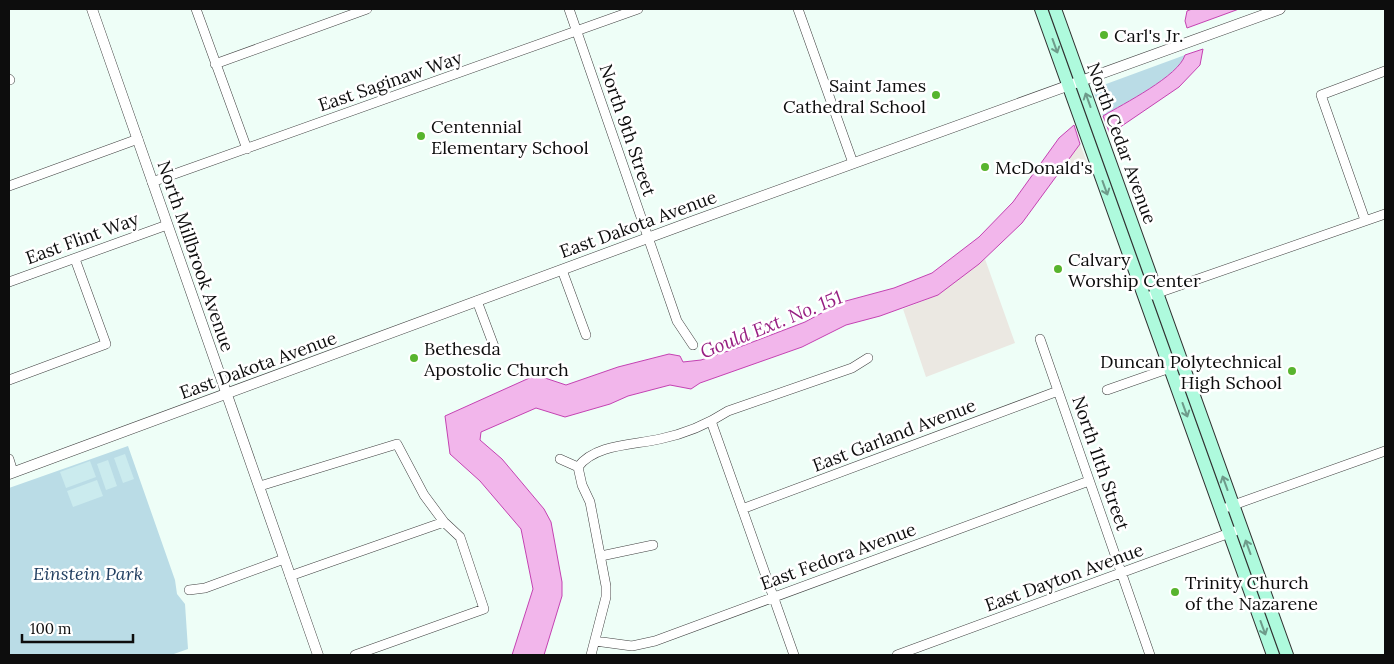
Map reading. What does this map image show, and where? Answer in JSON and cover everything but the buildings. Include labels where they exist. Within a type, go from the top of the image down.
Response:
[{"type":"main road","name":"North Cedar Avenue","points":[[1041,9],[1074,82],[1158,293],[1287,655]]},
{"type":"main road","name":"North Cedar Avenue","points":[[1055,9],[1074,82],[1145,298],[1273,655]]},
{"type":"street","name":"North Millbrook Avenue","points":[[92,9],[318,655]]},
{"type":"street","points":[[196,9],[247,148]]},
{"type":"street","points":[[215,64],[367,9]]},
{"type":"street","name":"North 9th Street","points":[[569,9],[677,321],[693,345]]},
{"type":"street","name":"East Saginaw Way","points":[[152,182],[638,9]]},
{"type":"street","points":[[798,9],[853,163]]},
{"type":"street","name":"East Dakota Avenue","points":[[11,473],[1074,82],[1280,9]]},
{"type":"street","points":[[1366,220],[1321,95],[1385,71]]},
{"type":"street","points":[[9,186],[138,139]]},
{"type":"street","points":[[1145,298],[1385,214]]},
{"type":"street","name":"East Flint Way","points":[[9,282],[167,225]]},
{"type":"street","points":[[9,380],[106,344],[74,258]]},
{"type":"street","points":[[562,270],[586,335]]},
{"type":"street","points":[[477,301],[495,349]]},
{"type":"street","name":"North 11th Street","points":[[1040,339],[1150,655]]},
{"type":"street","points":[[591,655],[606,597],[601,556],[590,502],[582,485],[578,467],[582,461],[599,452],[661,439],[712,421],[728,411],[852,368],[868,358]]},
{"type":"street","points":[[1107,390],[1170,368]]},
{"type":"street","name":"East Garland Avenue","points":[[742,509],[1058,391]]},
{"type":"street","points":[[712,421],[794,655]]},
{"type":"street","points":[[260,486],[397,444],[424,495],[444,522],[460,537],[484,610],[355,655]]},
{"type":"street","points":[[1220,510],[1385,451]]},
{"type":"street","points":[[9,459],[11,473]]},
{"type":"street","points":[[560,460],[578,467]]},
{"type":"street","name":"East Fedora Avenue","points":[[595,641],[621,645],[643,644],[1089,481]]},
{"type":"street","points":[[290,576],[444,522]]},
{"type":"street","name":"East Dayton Avenue","points":[[897,655],[1242,528]]},
{"type":"street","points":[[601,556],[652,545]]},
{"type":"street","points":[[189,590],[205,588],[284,559]]},
{"type":"shaded area","points":[[1192,9],[1239,9],[1187,28],[1185,21],[1187,11]]},
{"type":"shaded area","points":[[1203,49],[1200,65],[1179,87],[1110,134],[1103,116],[1162,80],[1181,63],[1185,55]]},
{"type":"shaded area","points":[[1074,125],[1080,144],[1022,223],[979,264],[938,295],[880,316],[846,325],[802,347],[700,383],[691,389],[670,385],[628,396],[610,404],[565,417],[536,408],[481,432],[480,440],[502,459],[544,509],[551,522],[562,582],[562,596],[544,655],[512,655],[533,589],[521,529],[480,481],[450,454],[445,416],[536,375],[566,385],[618,367],[669,354],[680,356],[683,362],[701,360],[805,322],[842,302],[894,288],[932,273],[979,237],[1013,202],[1059,138]]},
{"type":"shaded area","points":[[1080,144],[1089,167],[1068,175],[1065,167],[1061,169]]},
{"type":"shaded area","points":[[985,259],[1015,343],[926,377],[903,309],[938,295]]},
{"type":"shaded area","points":[[125,454],[134,479],[123,483],[114,458]]},
{"type":"shaded area","points":[[108,460],[117,486],[106,490],[97,464]]},
{"type":"shaded area","points":[[90,461],[96,477],[66,488],[60,472]]},
{"type":"shaded area","points":[[97,480],[103,496],[73,507],[67,491]]},
{"type":"green space","points":[[1185,55],[1181,63],[1162,80],[1103,116],[1094,93],[1098,87]]},
{"type":"green space","name":"Einstein Park","points":[[128,446],[175,580],[177,594],[185,604],[188,649],[171,655],[9,655],[9,488]]},
{"type":"place","name":"Carl's Jr.","points":[[1104,35]]},
{"type":"place","name":"Saint James Cathedral School","points":[[936,95]]},
{"type":"place","name":"Centennial Elementary School","points":[[421,136]]},
{"type":"place","name":"McDonald's","points":[[985,167]]},
{"type":"place","name":"Calvary Worship Center","points":[[1058,269]]},
{"type":"place","name":"Bethesda Apostolic Church","points":[[414,358]]},
{"type":"place","name":"Duncan Polytechnical High School","points":[[1292,371]]},
{"type":"place","name":"Trinity Church of the Nazarene","points":[[1175,592]]},
{"type":"water label","name":"Gould Ext. No. 151","points":[[771,324]]}]
